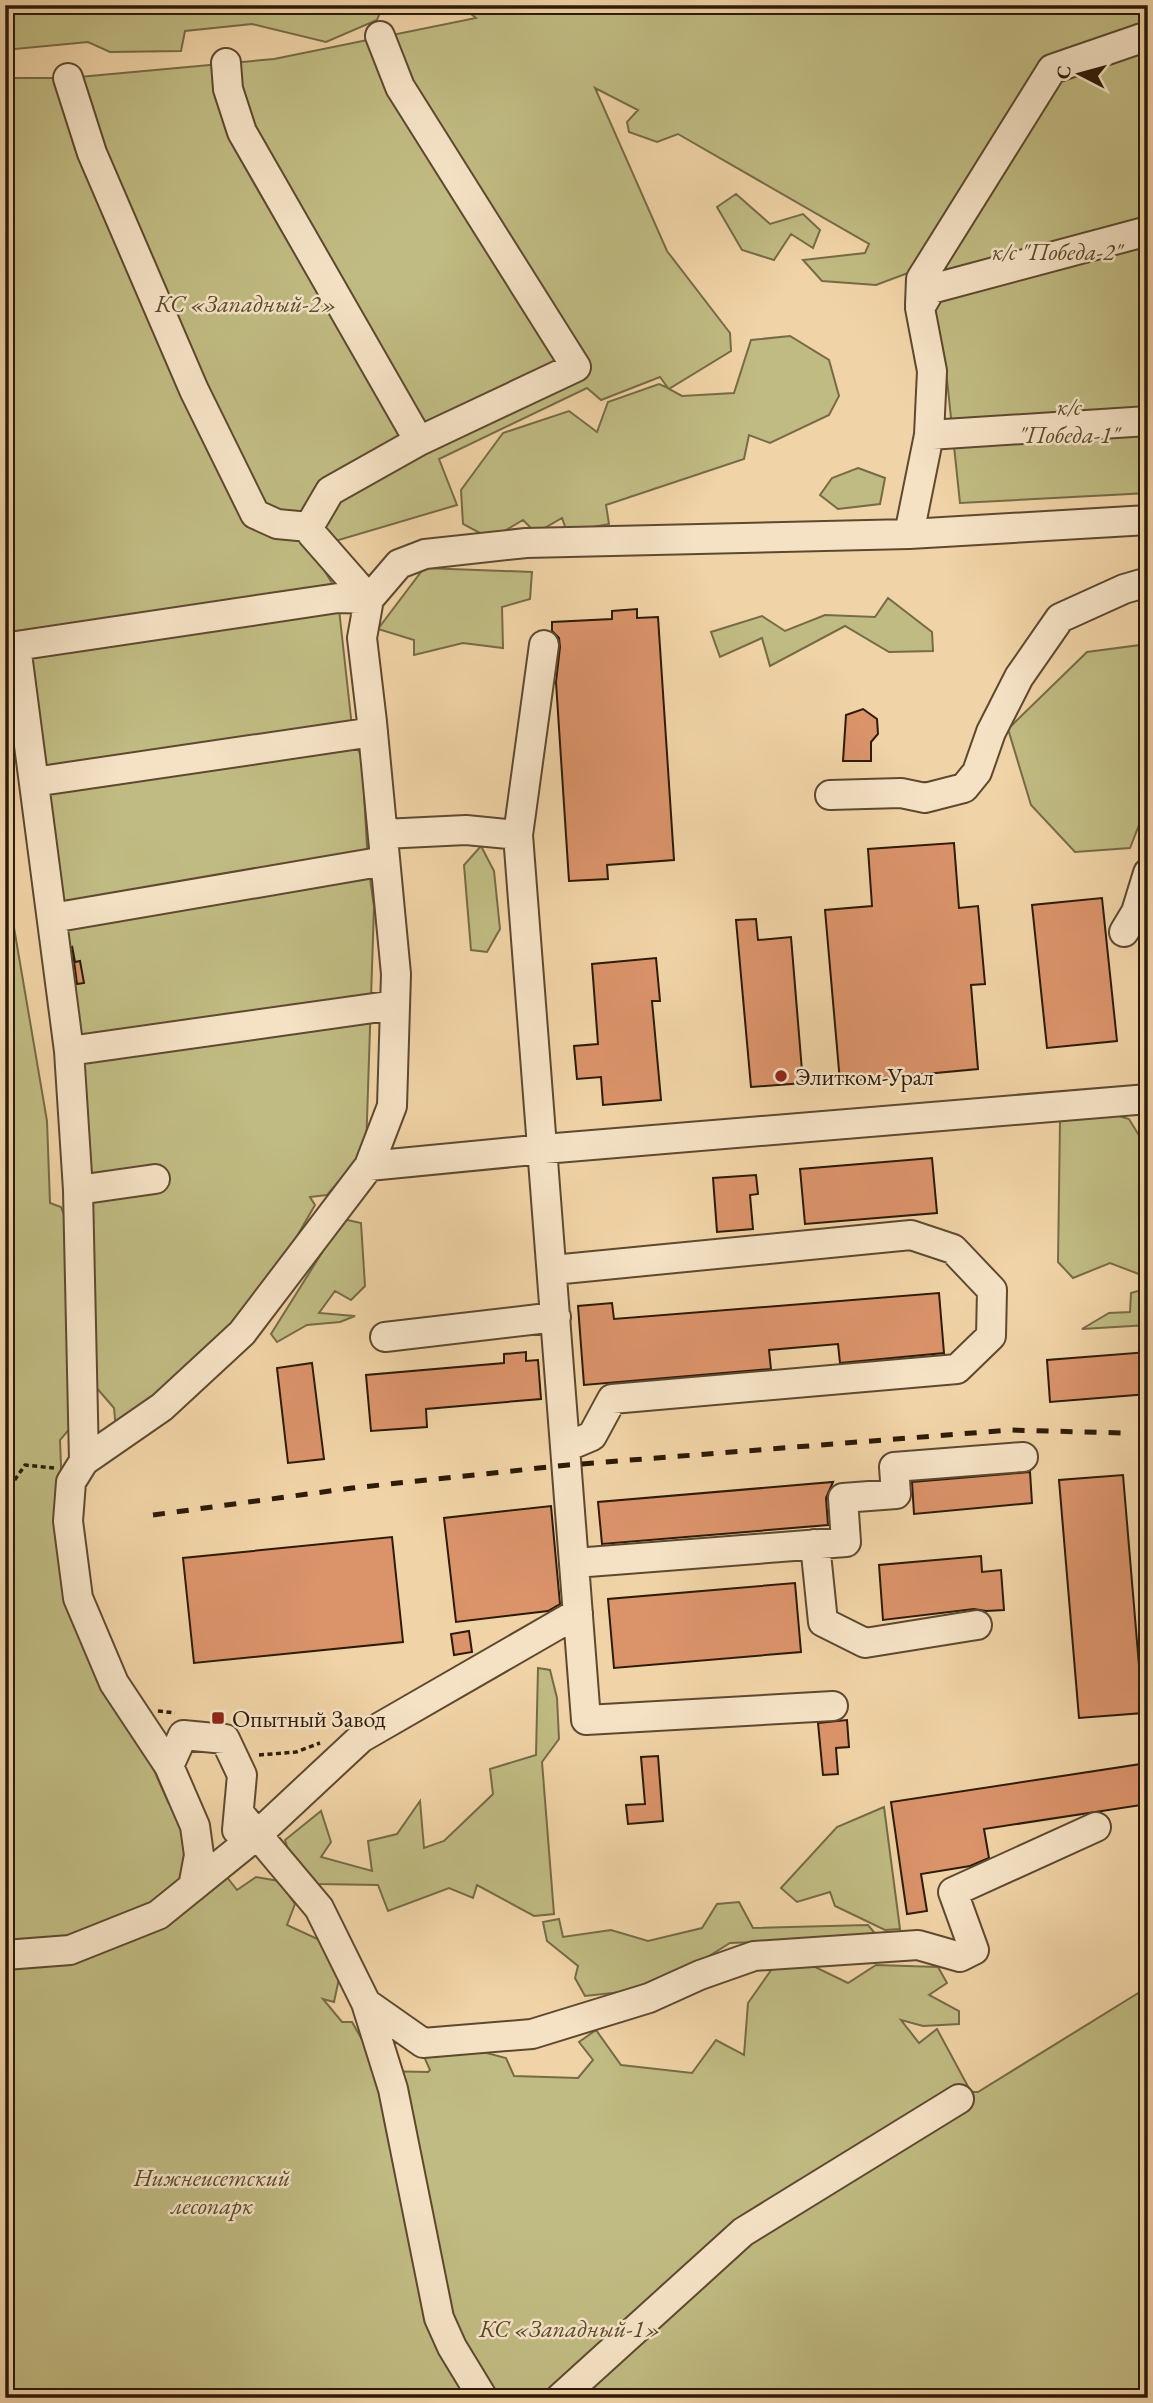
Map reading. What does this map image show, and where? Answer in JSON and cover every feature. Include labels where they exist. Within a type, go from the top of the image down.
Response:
[{"type":"street","points":[[309,527],[330,491],[419,441],[576,367],[400,87],[380,36]]},
{"type":"street","points":[[909,534],[929,435],[932,371],[920,308],[921,279],[1052,69],[1148,36]]},
{"type":"street","points":[[226,64],[228,89],[242,132],[419,441]]},
{"type":"street","points":[[68,78],[97,166],[194,390],[255,514],[277,524],[309,527]]},
{"type":"street","points":[[920,308],[931,289],[1148,231]]},
{"type":"street","points":[[929,435],[1148,421]]},
{"type":"street","points":[[193,1887],[199,1855],[195,1826],[169,1766],[114,1683],[78,1598],[68,1521],[71,1482],[81,1466],[162,1407],[242,1333],[369,1166],[392,1106],[396,974],[362,638],[369,599],[399,564],[425,554],[526,543],[909,534],[1148,520]]},
{"type":"street","points":[[309,527],[312,534],[369,599]]},
{"type":"street","points":[[830,795],[901,793],[925,798],[964,788],[977,772],[991,732],[1019,677],[1060,618],[1124,589],[1148,582]]},
{"type":"street","points":[[81,1466],[78,1190],[69,1051],[16,646],[338,598],[369,599]]},
{"type":"street","points":[[544,645],[518,835],[586,1720],[833,1706]]},
{"type":"street","points":[[34,782],[373,732]]},
{"type":"street","points":[[52,918],[466,830],[518,835]]},
{"type":"street","points":[[1125,932],[1136,912],[1148,873]]},
{"type":"street","points":[[69,1051],[395,1005]]},
{"type":"street","points":[[369,1166],[1148,1099]]},
{"type":"street","points":[[78,1190],[155,1179]]},
{"type":"street","points":[[553,1270],[911,1235],[953,1250],[992,1290],[991,1336],[957,1369],[612,1399],[592,1436],[566,1447]]},
{"type":"street","points":[[385,1337],[556,1317]]},
{"type":"street","points":[[575,1563],[846,1542],[843,1498],[896,1494],[894,1467],[1023,1457]]},
{"type":"street","points":[[815,1544],[823,1622],[865,1643],[977,1625]]},
{"type":"street","points":[[5,1955],[70,1950],[158,1915],[233,1855],[248,1825],[361,1738],[578,1613]]},
{"type":"street","points":[[169,1766],[183,1735],[225,1739],[242,1775],[248,1825],[319,1908],[366,2003],[393,2089],[439,2318],[452,2347],[483,2398]]},
{"type":"street","points":[[366,2003],[423,2043],[532,2035],[649,1998],[699,1975],[754,1956],[918,1945],[960,1956],[974,1950],[953,1892],[1096,1827]]},
{"type":"street","points":[[560,2398],[743,2232],[959,2099]]},
{"type":"path","points":[[5,1494],[25,1465],[81,1466]]},
{"type":"path","points":[[130,1707],[180,1713]]},
{"type":"path","points":[[250,1756],[296,1752],[320,1743]]},
{"type":"green space","points":[[5,5],[430,5],[381,10],[377,20],[326,42],[252,24],[185,31],[181,51],[110,52],[88,42],[5,50]]},
{"type":"green space","name":"КС «Западный-2»","points":[[460,5],[1148,5],[1148,493],[960,503],[945,361],[930,286],[916,270],[876,285],[822,281],[803,260],[865,253],[869,244],[678,134],[657,142],[629,132],[627,122],[638,110],[595,88],[667,251],[730,333],[731,351],[669,389],[682,396],[734,393],[751,340],[790,336],[829,360],[839,396],[829,415],[770,443],[749,435],[744,459],[606,505],[609,524],[567,532],[562,518],[536,533],[523,520],[491,539],[463,524],[461,490],[503,433],[569,411],[597,432],[608,402],[659,384],[668,388],[660,377],[601,400],[587,388],[439,459],[457,505],[332,542],[303,536],[337,591],[353,736],[362,759],[368,864],[374,907],[366,1150],[327,1195],[310,1197],[315,1205],[255,1309],[116,1430],[114,1408],[88,1378],[86,1301],[5,602],[5,78],[68,78],[274,59],[476,18]]},
{"type":"green space","points":[[736,194],[770,224],[803,214],[820,230],[813,248],[791,234],[774,260],[742,250],[717,207]]},
{"type":"green space","points":[[858,468],[885,478],[880,504],[838,509],[820,495],[832,478]]},
{"type":"green space","points":[[424,568],[532,572],[530,599],[502,607],[503,648],[463,643],[414,655],[414,640],[378,629]]},
{"type":"green space","points":[[888,598],[932,632],[933,651],[889,652],[845,626],[770,666],[762,638],[720,657],[711,632],[762,616],[785,631],[825,615],[875,617]]},
{"type":"green space","points":[[1148,644],[1148,802],[1130,848],[1075,852],[1031,805],[1008,729],[1087,652]]},
{"type":"green space","points":[[481,846],[494,871],[500,929],[487,952],[471,950],[464,865]]},
{"type":"green space","name":"Нижнеисетский лесопарк","points":[[5,875],[47,1121],[50,1203],[61,1207],[71,1233],[72,1426],[60,1440],[65,1567],[168,1802],[237,1890],[256,1877],[279,1881],[295,1904],[287,1925],[324,1942],[340,1974],[334,2002],[323,1999],[342,2022],[352,2022],[380,2071],[428,2072],[430,2070],[422,2052],[460,2046],[506,2058],[514,2076],[578,2078],[593,2060],[579,2042],[596,2030],[621,2065],[692,2073],[716,2040],[744,2055],[748,2003],[774,1966],[809,1964],[848,1983],[876,1965],[938,1967],[947,1983],[929,1995],[959,2011],[959,2024],[923,2026],[901,2020],[919,2043],[937,2029],[971,2092],[978,2092],[1148,1987],[1148,2398],[5,2398]]},
{"type":"green space","points":[[1092,1108],[1129,1119],[1140,1137],[1148,1129],[1148,1273],[1144,1276],[1110,1263],[1073,1278],[1058,1262],[1060,1121]]},
{"type":"green space","points":[[343,1219],[361,1223],[365,1286],[351,1300],[335,1291],[319,1313],[355,1316],[340,1322],[307,1325],[277,1342],[271,1334]]},
{"type":"green space","points":[[1148,1288],[1148,1325],[1082,1329],[1109,1313],[1130,1312],[1131,1293]]},
{"type":"green space","points":[[538,1668],[550,1670],[557,1698],[559,1739],[542,1762],[554,1914],[534,1916],[477,1885],[473,1898],[449,1888],[388,1911],[378,1885],[318,1884],[292,1864],[285,1840],[321,1811],[331,1842],[321,1857],[372,1871],[368,1841],[397,1834],[420,1801],[424,1848],[444,1841],[493,1794],[490,1769],[536,1755]]},
{"type":"green space","points":[[884,1807],[900,1929],[885,1930],[835,1906],[830,1892],[797,1902],[781,1888],[837,1827]]},
{"type":"green space","points":[[739,1902],[753,1928],[868,1925],[879,1938],[730,1943],[658,1988],[585,1996],[575,1978],[578,1966],[547,1941],[543,1922],[559,1919],[563,1937],[611,1930],[648,1941],[702,1928],[717,1904]]},
{"type":"building","points":[[637,609],[637,618],[658,617],[674,860],[607,865],[608,879],[569,881],[556,682],[560,647],[559,638],[552,631],[552,622],[612,619],[612,611]]},
{"type":"building","points":[[863,709],[877,719],[878,734],[871,742],[871,761],[843,761],[846,715]]},
{"type":"building","points":[[954,843],[959,908],[978,906],[985,984],[971,985],[978,1069],[840,1082],[825,910],[872,906],[868,849]]},
{"type":"building","points":[[1102,898],[1117,1041],[1047,1048],[1032,905]]},
{"type":"building","points":[[756,919],[758,940],[791,937],[803,1083],[751,1087],[736,920]]},
{"type":"building","points":[[72,946],[75,962],[80,961],[84,983],[77,984]]},
{"type":"building","points":[[656,958],[660,1001],[652,1001],[661,1100],[603,1105],[601,1077],[577,1079],[574,1046],[598,1044],[592,964]]},
{"type":"building","points":[[932,1158],[937,1213],[805,1224],[800,1169]]},
{"type":"building","points":[[756,1175],[758,1194],[750,1195],[753,1229],[717,1232],[713,1178]]},
{"type":"building","points":[[939,1293],[944,1353],[840,1363],[838,1344],[769,1350],[771,1369],[584,1385],[578,1306],[612,1303],[614,1319]]},
{"type":"building","points":[[526,1352],[526,1361],[538,1360],[541,1399],[426,1409],[427,1427],[371,1431],[366,1375],[504,1363],[504,1354]]},
{"type":"building","points":[[1148,1352],[1148,1394],[1050,1402],[1047,1360]]},
{"type":"building","points":[[312,1363],[324,1459],[288,1463],[277,1368]]},
{"type":"building","points":[[1030,1472],[1032,1503],[914,1514],[912,1482]]},
{"type":"building","points":[[1123,1475],[1143,1713],[1079,1718],[1059,1480]]},
{"type":"building","points":[[833,1482],[826,1498],[828,1525],[602,1544],[598,1502]]},
{"type":"building","points":[[551,1506],[560,1604],[548,1611],[456,1622],[444,1518]]},
{"type":"building","points":[[392,1537],[403,1642],[194,1663],[183,1558]]},
{"type":"building","points":[[981,1556],[982,1572],[1001,1570],[1004,1610],[974,1609],[883,1620],[879,1565]]},
{"type":"building","points":[[795,1583],[801,1652],[614,1668],[608,1599]]},
{"type":"building","points":[[469,1631],[472,1652],[454,1655],[451,1634]]},
{"type":"building","points":[[847,1720],[849,1747],[836,1748],[838,1774],[823,1775],[818,1723]]},
{"type":"building","points":[[658,1756],[663,1821],[628,1824],[626,1805],[645,1804],[641,1757]]},
{"type":"building","points":[[1141,1764],[1142,1775],[1148,1774],[1148,1804],[984,1829],[989,1858],[970,1866],[921,1874],[927,1911],[907,1914],[891,1802]]},
{"type":"railway","points":[[153,1515],[352,1488],[568,1465],[1010,1430],[1124,1433]]},
{"type":"place","name":"Элитком-Урал","points":[[781,1076]]},
{"type":"place","name":"Опытный Завод","points":[[218,1718]]},
{"type":"park label","name":"к/с \"Победа-2\"","points":[[1057,251]]},
{"type":"park label","name":"к/с \"Победа-1\"","points":[[1069,420]]},
{"type":"park label","name":"КС «Западный-1»","points":[[570,2328]]}]
